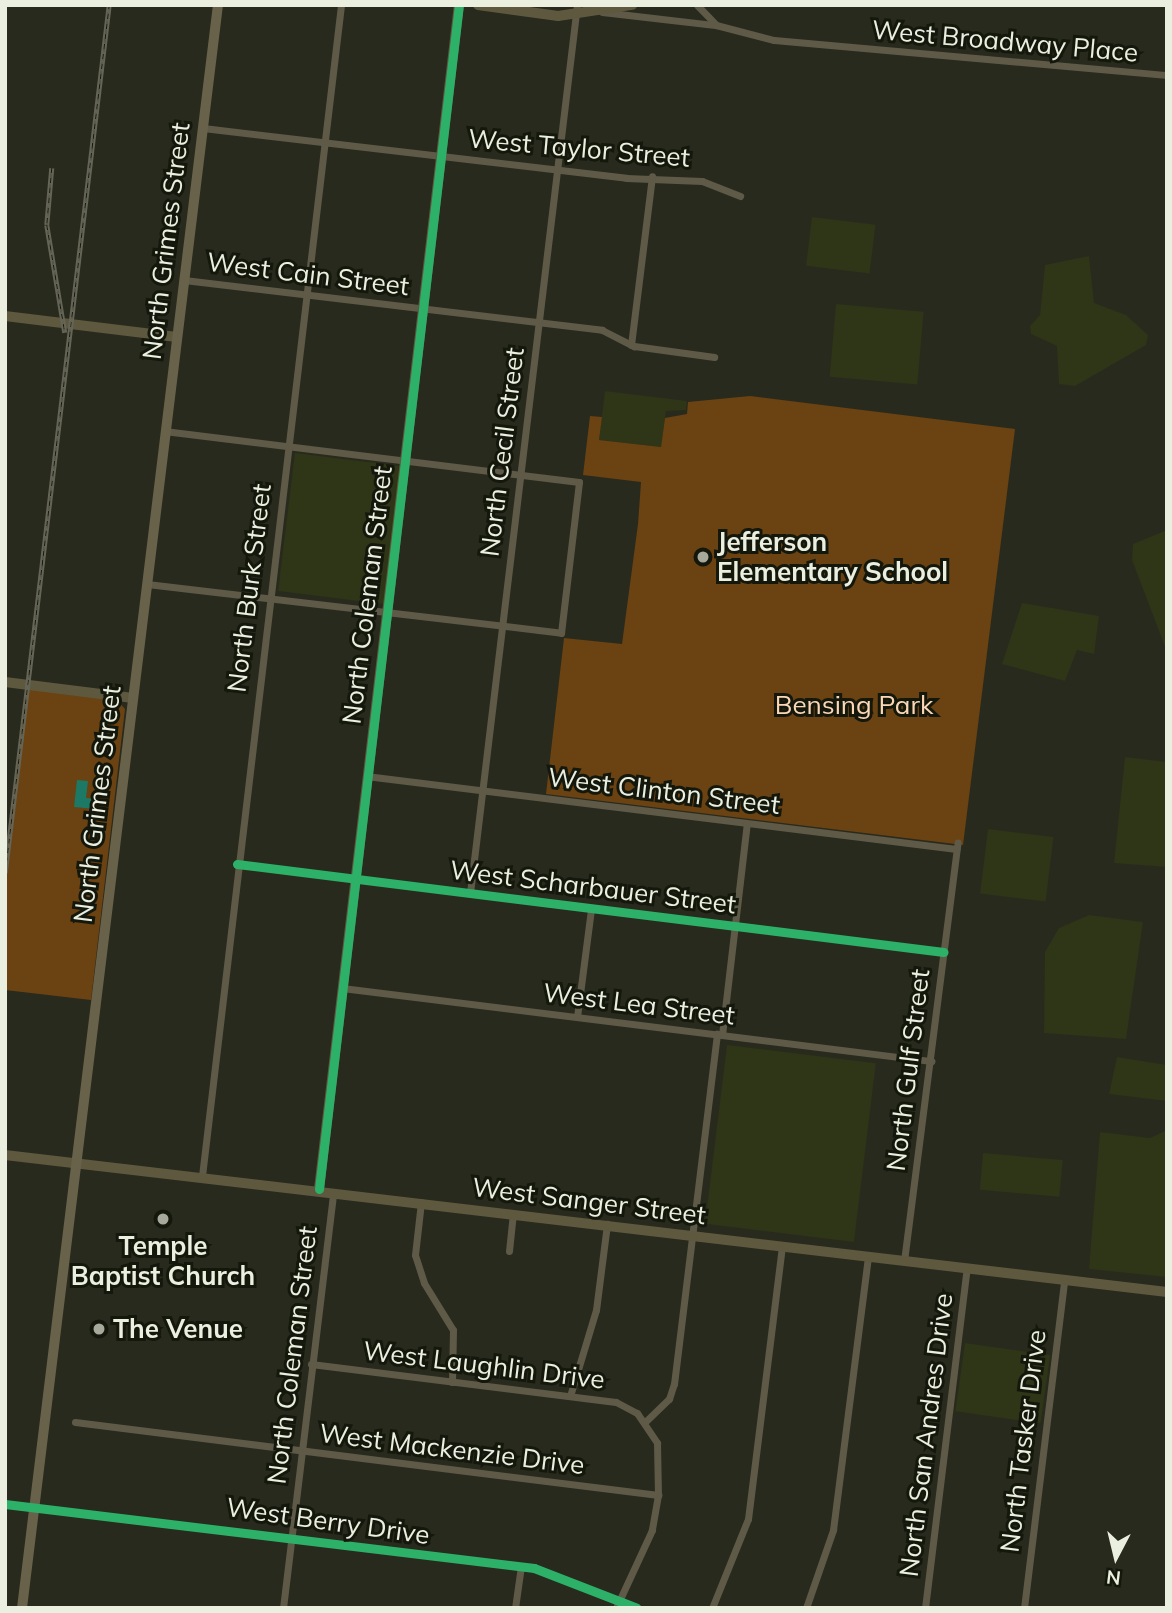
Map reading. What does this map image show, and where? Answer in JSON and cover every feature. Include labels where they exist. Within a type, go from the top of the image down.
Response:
[{"type":"main road","name":"North Grimes Street","points":[[22,1608],[218,5]]},
{"type":"street","name":"North Burk Street","points":[[202,1176],[341,5]]},
{"type":"street","name":"North Coleman Street","points":[[318,1189],[459,5]]},
{"type":"street","points":[[478,5],[601,12],[632,5]]},
{"type":"street","points":[[697,5],[716,25]]},
{"type":"street","name":"North Cecil Street","points":[[470,893],[577,10]]},
{"type":"street","name":"West Broadway Place","points":[[601,12],[716,25],[774,40],[955,61],[1167,75]]},
{"type":"street","name":"West Taylor Street","points":[[203,128],[557,170],[652,176],[723,185],[740,196]]},
{"type":"street","points":[[631,345],[652,176]]},
{"type":"street","name":"West Cain Street","points":[[184,280],[602,330],[631,345],[714,357]]},
{"type":"street","points":[[5,316],[177,337]]},
{"type":"street","points":[[147,584],[561,633],[579,482],[166,431]]},
{"type":"street","points":[[5,682],[133,698]]},
{"type":"street","name":"West Clinton Street","points":[[366,776],[957,846]]},
{"type":"street","points":[[618,1604],[652,1530],[658,1495],[660,1453],[646,1421],[669,1399],[674,1384],[747,823]]},
{"type":"street","name":"North Gulf Street","points":[[904,1261],[957,846]]},
{"type":"street","name":"West Scharbauer Street","points":[[237,864],[944,952]]},
{"type":"street","points":[[577,1017],[590,909]]},
{"type":"street","name":"West Lea Street","points":[[342,988],[931,1061]]},
{"type":"street","name":"West Sanger Street","points":[[5,1155],[318,1189],[1167,1292]]},
{"type":"street","name":"North Coleman Street","points":[[283,1608],[334,1191]]},
{"type":"street","points":[[421,1202],[415,1255],[424,1283],[453,1330],[452,1382]]},
{"type":"street","points":[[509,1251],[513,1213]]},
{"type":"street","points":[[570,1396],[596,1310],[607,1224]]},
{"type":"street","points":[[712,1608],[748,1519],[782,1246]]},
{"type":"street","points":[[806,1608],[833,1530],[868,1256]]},
{"type":"street","name":"North San Andres Drive","points":[[925,1608],[967,1268]]},
{"type":"street","name":"North Tasker Drive","points":[[1024,1608],[1064,1280]]},
{"type":"street","name":"West Laughlin Drive","points":[[311,1364],[616,1402],[646,1421]]},
{"type":"street","name":"West Mackenzie Drive","points":[[75,1422],[658,1495]]},
{"type":"street","name":"West Berry Drive","points":[[5,1504],[521,1566],[568,1577],[618,1604],[637,1608]]},
{"type":"street","points":[[515,1608],[521,1566]]},
{"type":"shaded area","points":[[812,217],[876,225],[870,273],[806,266]]},
{"type":"shaded area","points":[[1089,256],[1094,303],[1126,315],[1148,335],[1146,345],[1075,386],[1059,384],[1057,346],[1031,334],[1030,326],[1040,315],[1045,265]]},
{"type":"shaded area","points":[[836,304],[924,312],[917,384],[830,377]]},
{"type":"shaded area","points":[[605,391],[687,401],[686,410],[666,411],[661,447],[599,440]]},
{"type":"shaded area","points":[[295,453],[400,466],[383,604],[278,591]]},
{"type":"shaded area","points":[[1167,530],[1167,652],[1132,560],[1133,544]]},
{"type":"shaded area","points":[[1022,603],[1099,616],[1094,654],[1077,650],[1065,681],[1002,664]]},
{"type":"shaded area","points":[[1125,757],[1167,762],[1167,867],[1114,863]]},
{"type":"shaded area","points":[[988,829],[1054,837],[1046,902],[980,894]]},
{"type":"shaded area","points":[[1089,915],[1143,922],[1126,1039],[1044,1033],[1045,952],[1059,928]]},
{"type":"shaded area","points":[[727,1045],[876,1063],[854,1242],[705,1224]]},
{"type":"shaded area","points":[[1117,1057],[1167,1065],[1167,1101],[1109,1094]]},
{"type":"shaded area","points":[[1167,1130],[1167,1277],[1089,1269],[1100,1132],[1150,1138]]},
{"type":"shaded area","points":[[983,1153],[1063,1160],[1059,1197],[980,1190]]},
{"type":"shaded area","points":[[965,1343],[1050,1355],[1041,1423],[955,1411]]},
{"type":"green space","name":"Bensing Park","points":[[750,396],[1015,429],[963,845],[546,794],[564,638],[622,644],[638,524],[641,482],[583,475],[590,416],[602,417],[599,440],[661,447],[665,418],[687,414],[688,402]]},
{"type":"green space","points":[[27,689],[117,700],[125,709],[91,1000],[5,990],[5,871]]},
{"type":"water","points":[[77,780],[88,781],[86,798],[97,799],[96,809],[74,807]]},
{"type":"railway","points":[[5,873],[109,5]]},
{"type":"railway","points":[[52,168],[47,225],[65,333]]},
{"type":"cycle path","points":[[319,1189],[459,5]]},
{"type":"cycle path","points":[[237,864],[944,952]]},
{"type":"cycle path","points":[[5,1504],[534,1568],[637,1608]]},
{"type":"place","name":"Jefferson Elementary School","points":[[703,557]]},
{"type":"place","name":"Temple Baptist Church","points":[[163,1219]]},
{"type":"place","name":"The Venue","points":[[99,1329]]}]
